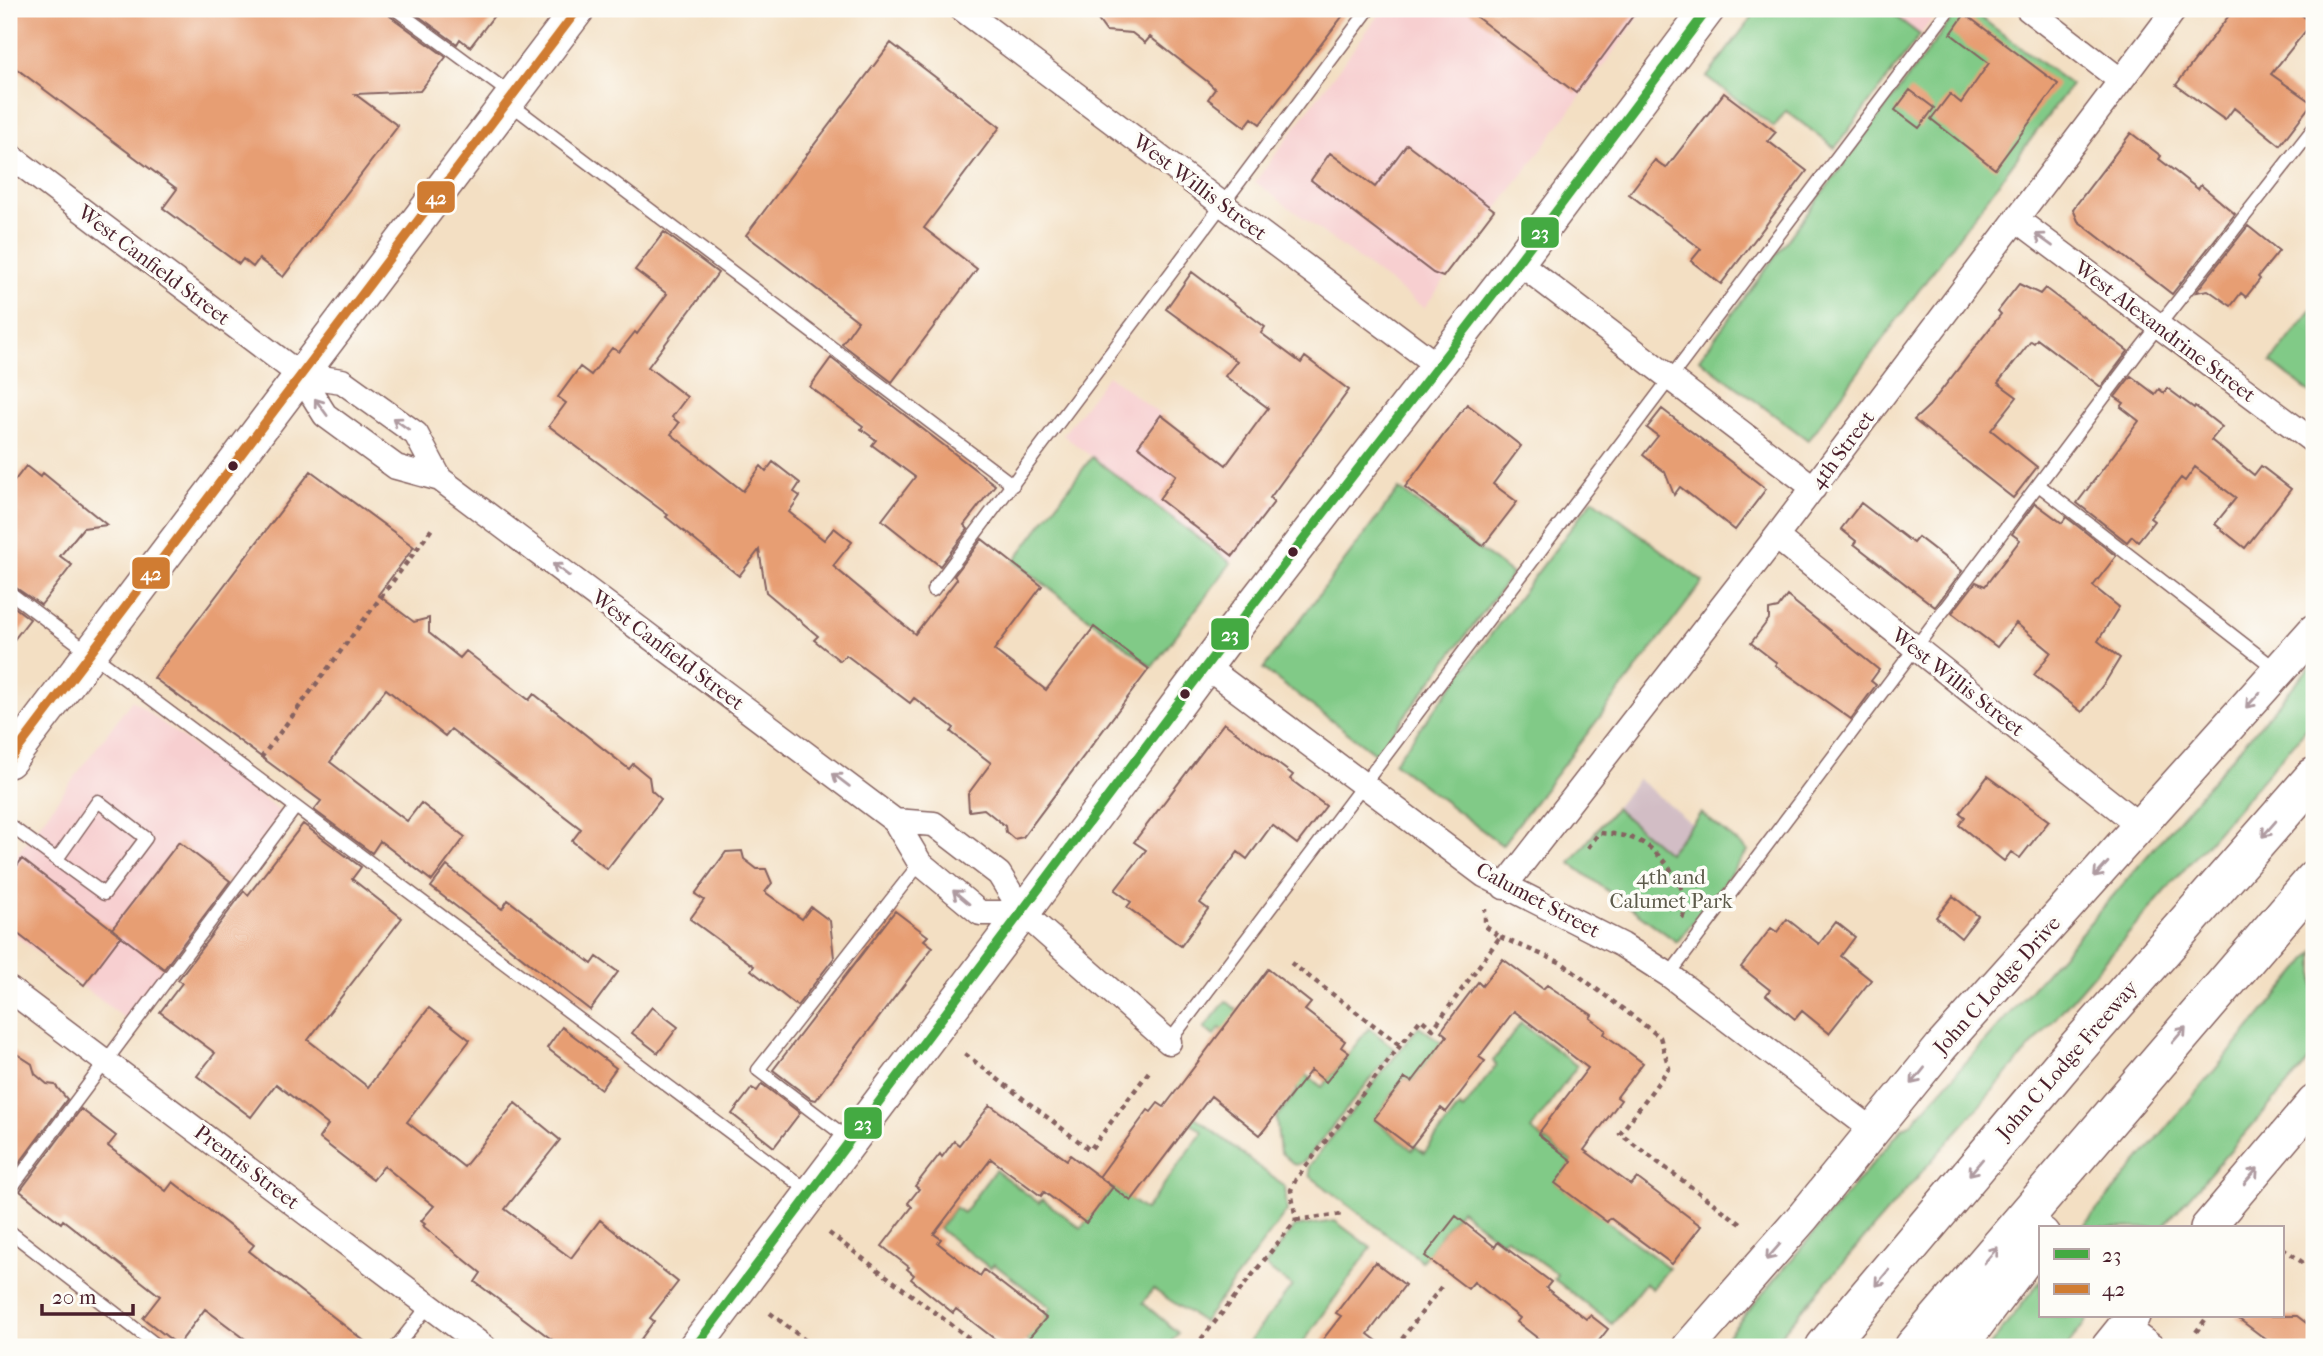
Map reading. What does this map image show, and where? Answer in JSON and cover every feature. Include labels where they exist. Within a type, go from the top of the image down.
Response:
[{"type":"highway","name":"John C Lodge Freeway","points":[[1825,1347],[2068,1058],[2314,777]]},
{"type":"highway","points":[[1914,1347],[2314,880]]},
{"type":"highway","points":[[2048,1226],[2134,1087]]},
{"type":"highway","points":[[1957,1347],[2039,1239]]},
{"type":"street","points":[[9,761],[578,9]]},
{"type":"street","name":"West Willis Street","points":[[962,9],[1438,366]]},
{"type":"street","points":[[695,1347],[1023,913],[1205,666],[1518,262],[1708,9]]},
{"type":"street","points":[[2028,9],[2120,80]]},
{"type":"street","name":"4th Street","points":[[1504,887],[1814,488],[2175,9]]},
{"type":"street","name":"West Canfield Street","points":[[9,155],[300,376],[325,415],[396,467],[440,479],[895,821],[920,863],[980,913],[1023,913]]},
{"type":"street","name":"West Alexandrine Street","points":[[2016,219],[2314,442]]},
{"type":"street","points":[[1518,262],[1814,488]]},
{"type":"street","name":"West Canfield Street","points":[[300,376],[342,381],[416,434],[440,479]]},
{"type":"street","name":"West Willis Street","points":[[1776,537],[2140,826]]},
{"type":"street","name":"John C Lodge Drive","points":[[1689,1347],[1874,1131],[1941,1047],[2314,631]]},
{"type":"street","name":"Calumet Street","points":[[1205,666],[1504,887],[1569,917],[1669,975],[1874,1131]]},
{"type":"street","points":[[895,821],[933,824],[1003,877],[1023,913],[1170,1042]]},
{"type":"street","name":"Prentis Street","points":[[9,989],[484,1347]]},
{"type":"street","points":[[2209,1226],[2314,1102]]},
{"type":"street","points":[[2122,1330],[2152,1347]]},
{"type":"lane","points":[[395,9],[1013,485]]},
{"type":"lane","points":[[933,590],[1224,205],[1368,9]]},
{"type":"lane","points":[[1170,1042],[1949,9]]},
{"type":"lane","points":[[1669,975],[2159,326],[2314,129]]},
{"type":"lane","points":[[2040,485],[2279,671]]},
{"type":"lane","points":[[9,592],[812,1193]]},
{"type":"lane","points":[[9,825],[104,894],[146,838],[98,801],[57,859]]},
{"type":"lane","points":[[9,1191],[295,808]]},
{"type":"lane","points":[[851,1141],[758,1070],[920,863]]},
{"type":"lane","points":[[9,1231],[159,1347]]},
{"type":"lane","points":[[396,1347],[429,1305]]},
{"type":"path","points":[[250,773],[434,526]]},
{"type":"path","points":[[1588,848],[1599,833],[1623,835],[1644,844],[1678,882],[1686,912],[1679,924]]},
{"type":"path","points":[[1485,909],[1485,926],[1500,937],[1562,963],[1660,1037],[1669,1068],[1620,1135],[1741,1224]]},
{"type":"path","points":[[1296,1220],[1291,1190],[1296,1179],[1420,1019],[1433,1029],[1500,937]]},
{"type":"path","points":[[1291,964],[1400,1045]]},
{"type":"path","points":[[965,1054],[1090,1150],[1152,1069]]},
{"type":"path","points":[[1195,1347],[1296,1220],[1343,1214]]},
{"type":"path","points":[[829,1233],[981,1347]]},
{"type":"path","points":[[2284,1249],[2314,1271]]},
{"type":"path","points":[[1396,1347],[1441,1287]]},
{"type":"path","points":[[770,1313],[814,1347]]},
{"type":"path","points":[[2196,1332],[2206,1318]]},
{"type":"shaded area","points":[[1383,9],[1645,9],[1424,308],[1255,182]]},
{"type":"shaded area","points":[[1886,9],[1940,9],[1920,35]]},
{"type":"shaded area","points":[[1108,375],[1276,503],[1231,563],[1063,435]]},
{"type":"shaded area","points":[[132,700],[282,813],[127,1020],[9,931],[9,865]]},
{"type":"shaded area","points":[[1638,779],[1692,824],[1669,853],[1615,808]]},
{"type":"green space","points":[[1758,9],[1886,9],[1920,35],[1835,148],[1786,111],[1774,127],[1707,77]]},
{"type":"green space","points":[[1959,9],[1969,9],[2071,85],[1808,440],[1699,359]]},
{"type":"green space","points":[[2314,307],[2314,396],[2271,362]]},
{"type":"green space","points":[[1092,457],[1231,563],[1152,667],[1014,561]]},
{"type":"green space","points":[[1399,489],[1512,574],[1376,754],[1263,669]]},
{"type":"green space","points":[[1593,499],[1703,582],[1502,845],[1394,763]]},
{"type":"green space","points":[[2314,662],[2314,720],[1770,1347],[1718,1347],[1903,1127],[1912,1123],[2075,940]]},
{"type":"green space","name":"4th and Calumet Park","points":[[1615,808],[1668,853],[1701,813],[1748,851],[1677,942],[1570,863]]},
{"type":"green space","points":[[2314,952],[2314,1055],[2164,1226],[2084,1226]]},
{"type":"green space","points":[[1226,1001],[1279,1044],[1275,1050],[1322,1087],[1369,1028],[1395,1049],[1303,1163],[1295,1165],[1280,1152],[1276,1118],[1298,1090],[1220,1028],[1214,1036],[1204,1028]]},
{"type":"green space","points":[[1521,1023],[1577,1066],[1531,1130],[1572,1161],[1556,1183],[1669,1268],[1652,1289],[1645,1283],[1612,1324],[1554,1279],[1557,1274],[1505,1237],[1502,1242],[1460,1210],[1422,1261],[1310,1176],[1309,1166],[1419,1026],[1442,1043],[1412,1082],[1405,1078],[1374,1119],[1412,1150],[1415,1146],[1424,1153],[1459,1107],[1463,1110],[1496,1065],[1493,1061]]},
{"type":"green space","points":[[1172,1099],[1285,1187],[1287,1211],[1203,1322],[1153,1289],[1143,1303],[1178,1333],[1168,1347],[1036,1347],[1027,1340],[1051,1308],[994,1264],[990,1268],[939,1229],[955,1207],[963,1213],[995,1170],[1039,1203],[1042,1199],[1081,1228],[1113,1187],[1145,1210],[1203,1132],[1169,1106]]},
{"type":"green space","points":[[1335,1221],[1371,1248],[1300,1347],[1245,1347],[1292,1286],[1265,1266],[1294,1227]]},
{"type":"green space","points":[[2039,1283],[2039,1318],[2089,1318],[2067,1347],[1989,1347]]},
{"type":"building","points":[[9,9],[386,9],[390,16],[446,57],[420,91],[355,94],[398,126],[283,277],[259,259],[253,267],[243,259],[239,264],[163,208],[177,189],[9,63]]},
{"type":"building","points":[[409,9],[499,9],[470,47],[460,39],[457,44]]},
{"type":"building","points":[[1090,9],[1348,9],[1260,124],[1252,118],[1245,127],[1208,99],[1215,89],[1208,82],[1150,37],[1145,43],[1132,33],[1106,31]]},
{"type":"building","points":[[1466,9],[1638,9],[1576,93]]},
{"type":"building","points":[[2234,9],[2294,9],[2312,23],[2271,74],[2312,103],[2280,145],[2234,108],[2225,120],[2176,85]]},
{"type":"building","points":[[1965,14],[2058,84],[1995,169],[1931,119],[1950,94],[1961,103],[1989,63],[1951,34]]},
{"type":"building","points":[[891,43],[1000,127],[924,228],[977,269],[892,382],[842,344],[858,321],[746,235]]},
{"type":"building","points":[[1910,90],[1934,108],[1919,128],[1895,110]]},
{"type":"building","points":[[1724,93],[1776,132],[1768,141],[1807,171],[1721,284],[1691,261],[1701,249],[1629,194],[1655,160],[1666,168]]},
{"type":"building","points":[[2131,133],[2161,156],[2159,159],[2198,189],[2201,185],[2235,214],[2172,294],[2078,221],[2073,209]]},
{"type":"building","points":[[1407,144],[1494,210],[1443,277],[1433,273],[1311,180],[1330,153],[1375,187]]},
{"type":"building","points":[[2248,226],[2279,251],[2246,297],[2241,293],[2231,306],[2208,290],[2196,292]]},
{"type":"building","points":[[664,232],[718,273],[648,367],[687,397],[672,417],[679,423],[671,434],[743,491],[761,466],[766,471],[773,462],[800,483],[794,492],[800,496],[789,512],[824,540],[834,528],[852,542],[833,566],[915,634],[957,579],[954,576],[982,539],[1042,586],[994,650],[1046,690],[1094,627],[1149,669],[1023,837],[1014,839],[1006,832],[1005,826],[984,809],[969,811],[968,794],[991,763],[951,732],[954,728],[914,698],[910,703],[846,655],[840,661],[814,640],[818,636],[766,592],[759,550],[739,576],[666,517],[668,515],[549,426],[566,403],[558,397],[580,367],[591,375],[612,348],[619,352],[635,332],[637,334],[667,294],[635,270]]},
{"type":"building","points":[[1192,272],[1265,327],[1261,333],[1301,363],[1305,357],[1349,390],[1270,498],[1274,502],[1233,556],[1159,499],[1176,475],[1138,446],[1161,415],[1226,465],[1268,408],[1225,376],[1237,361],[1166,309]]},
{"type":"building","points":[[2019,284],[2040,294],[2045,288],[2128,351],[2101,387],[2037,339],[2034,343],[2031,341],[1998,383],[2017,397],[1991,430],[2037,467],[2013,498],[1914,420],[1929,406],[2001,314],[1998,311]]},
{"type":"building","points":[[831,358],[995,485],[964,525],[968,529],[940,566],[882,520],[915,477],[872,445],[876,440],[861,429],[863,426],[810,387]]},
{"type":"building","points":[[2131,376],[2155,394],[2159,389],[2164,393],[2167,388],[2194,408],[2195,406],[2222,427],[2211,440],[2254,475],[2261,466],[2291,489],[2245,548],[2215,524],[2236,498],[2195,467],[2185,481],[2181,478],[2150,518],[2154,521],[2138,541],[2132,536],[2127,542],[2077,503],[2139,421],[2121,407],[2124,403],[2115,397]]},
{"type":"building","points":[[1467,404],[1521,446],[1493,484],[1517,502],[1483,546],[1405,487]]},
{"type":"building","points":[[1662,409],[1766,489],[1735,530],[1680,487],[1674,495],[1665,472],[1643,455],[1658,436],[1647,428]]},
{"type":"building","points":[[26,466],[40,477],[43,473],[107,525],[83,528],[60,556],[72,565],[41,605],[9,583],[9,488]]},
{"type":"building","points":[[311,471],[414,547],[378,595],[414,622],[429,618],[429,633],[460,658],[466,651],[529,700],[534,694],[629,769],[633,764],[649,777],[651,790],[661,799],[607,869],[572,841],[581,829],[451,729],[445,736],[386,689],[330,762],[407,821],[421,803],[465,837],[432,881],[380,841],[372,853],[314,810],[321,801],[154,678]]},
{"type":"building","points":[[1861,503],[1913,543],[1918,537],[1962,571],[1935,607],[1854,544],[1856,541],[1841,529]]},
{"type":"building","points":[[2035,503],[2062,523],[2066,517],[2116,556],[2093,586],[2119,607],[2098,641],[2120,658],[2082,712],[2034,675],[2051,652],[2016,623],[1997,647],[1952,613],[1976,582],[1985,586],[2020,540],[2012,534]]},
{"type":"building","points":[[1787,596],[1879,670],[1871,681],[1876,685],[1851,719],[1775,665],[1777,663],[1751,643],[1769,619],[1769,610],[1778,608]]},
{"type":"building","points":[[9,603],[30,619],[9,646]]},
{"type":"building","points":[[1224,723],[1293,775],[1290,779],[1326,806],[1297,844],[1272,825],[1247,859],[1238,852],[1200,903],[1208,909],[1181,946],[1127,907],[1131,902],[1115,890],[1146,850],[1134,842]]},
{"type":"building","points":[[1988,776],[2049,821],[2020,858],[2011,852],[2004,861],[1959,825],[1965,817],[1960,813]]},
{"type":"building","points":[[303,824],[361,867],[352,879],[402,918],[308,1040],[368,1087],[429,1008],[470,1040],[407,1122],[464,1167],[515,1103],[560,1140],[505,1209],[571,1258],[600,1220],[678,1282],[650,1318],[654,1321],[635,1347],[562,1347],[475,1282],[481,1273],[423,1226],[425,1224],[421,1221],[434,1206],[384,1166],[373,1180],[319,1138],[328,1125],[276,1084],[251,1117],[197,1076],[215,1053],[160,1012],[182,983],[178,980],[244,891],[248,895]]},
{"type":"building","points":[[179,842],[230,881],[164,969],[112,929]]},
{"type":"building","points":[[742,851],[744,859],[757,869],[766,869],[772,883],[765,892],[802,919],[811,907],[830,921],[834,958],[797,1006],[751,970],[754,966],[690,919],[704,900],[695,894],[726,852]]},
{"type":"building","points":[[22,859],[121,936],[84,985],[9,927],[9,877]]},
{"type":"building","points":[[447,866],[502,909],[508,900],[592,964],[597,957],[618,972],[590,1010],[431,887]]},
{"type":"building","points":[[1953,896],[1978,916],[1961,938],[1936,917]]},
{"type":"building","points":[[895,911],[928,936],[924,940],[933,947],[816,1100],[811,1099],[773,1070]]},
{"type":"building","points":[[1787,919],[1819,944],[1836,922],[1855,937],[1841,956],[1871,980],[1829,1033],[1802,1011],[1795,1019],[1766,995],[1770,990],[1741,967],[1771,928],[1777,932]]},
{"type":"building","points":[[1503,959],[1543,989],[1547,985],[1592,1015],[1590,1018],[1606,1030],[1604,1034],[1643,1063],[1617,1097],[1621,1100],[1584,1150],[1631,1185],[1637,1178],[1701,1226],[1672,1264],[1610,1218],[1607,1222],[1555,1183],[1572,1161],[1538,1134],[1588,1068],[1514,1011],[1479,1057],[1485,1061],[1446,1112],[1441,1108],[1411,1147],[1374,1119],[1405,1078],[1412,1082],[1447,1036],[1441,1031],[1478,982],[1482,986]]},
{"type":"building","points":[[1268,969],[1311,1003],[1305,1010],[1345,1041],[1341,1047],[1349,1053],[1326,1082],[1311,1070],[1260,1135],[1211,1096],[1131,1201],[1099,1177],[1148,1110],[1151,1112],[1158,1103],[1164,1107]]},
{"type":"building","points":[[652,1007],[678,1027],[658,1053],[632,1033]]},
{"type":"building","points":[[562,1027],[616,1068],[601,1089],[547,1048]]},
{"type":"building","points":[[9,1049],[32,1064],[35,1074],[47,1084],[55,1085],[67,1099],[9,1177]]},
{"type":"building","points":[[762,1084],[800,1113],[774,1147],[732,1114],[752,1088],[757,1091]]},
{"type":"building","points":[[990,1105],[1067,1160],[1070,1155],[1113,1187],[1086,1223],[1044,1192],[1041,1196],[991,1159],[934,1234],[941,1239],[938,1243],[980,1276],[984,1270],[1046,1318],[1021,1347],[1005,1347],[956,1309],[953,1313],[911,1279],[914,1275],[907,1269],[909,1267],[882,1246],[912,1207],[908,1203],[919,1189],[915,1186],[940,1154],[942,1157],[954,1141],[959,1145]]},
{"type":"building","points":[[81,1109],[116,1136],[108,1146],[166,1191],[173,1182],[254,1245],[249,1251],[372,1347],[256,1347],[205,1309],[178,1345],[143,1318],[160,1296],[63,1220],[61,1223],[20,1191]]},
{"type":"building","points":[[1456,1216],[1495,1247],[1498,1242],[1551,1282],[1546,1288],[1586,1319],[1590,1315],[1608,1329],[1594,1347],[1549,1347],[1517,1322],[1520,1318],[1474,1282],[1468,1289],[1425,1256]]},
{"type":"building","points":[[1375,1262],[1405,1285],[1368,1334],[1385,1347],[1317,1347],[1341,1316],[1336,1313]]},
{"type":"building","points":[[2297,1316],[2314,1329],[2314,1347],[2276,1347],[2238,1318]]},
{"type":"transit line","name":"42","points":[[9,761],[578,9]]},
{"type":"transit line","name":"23","points":[[695,1347],[1221,646],[1518,262],[1708,9]]}]
